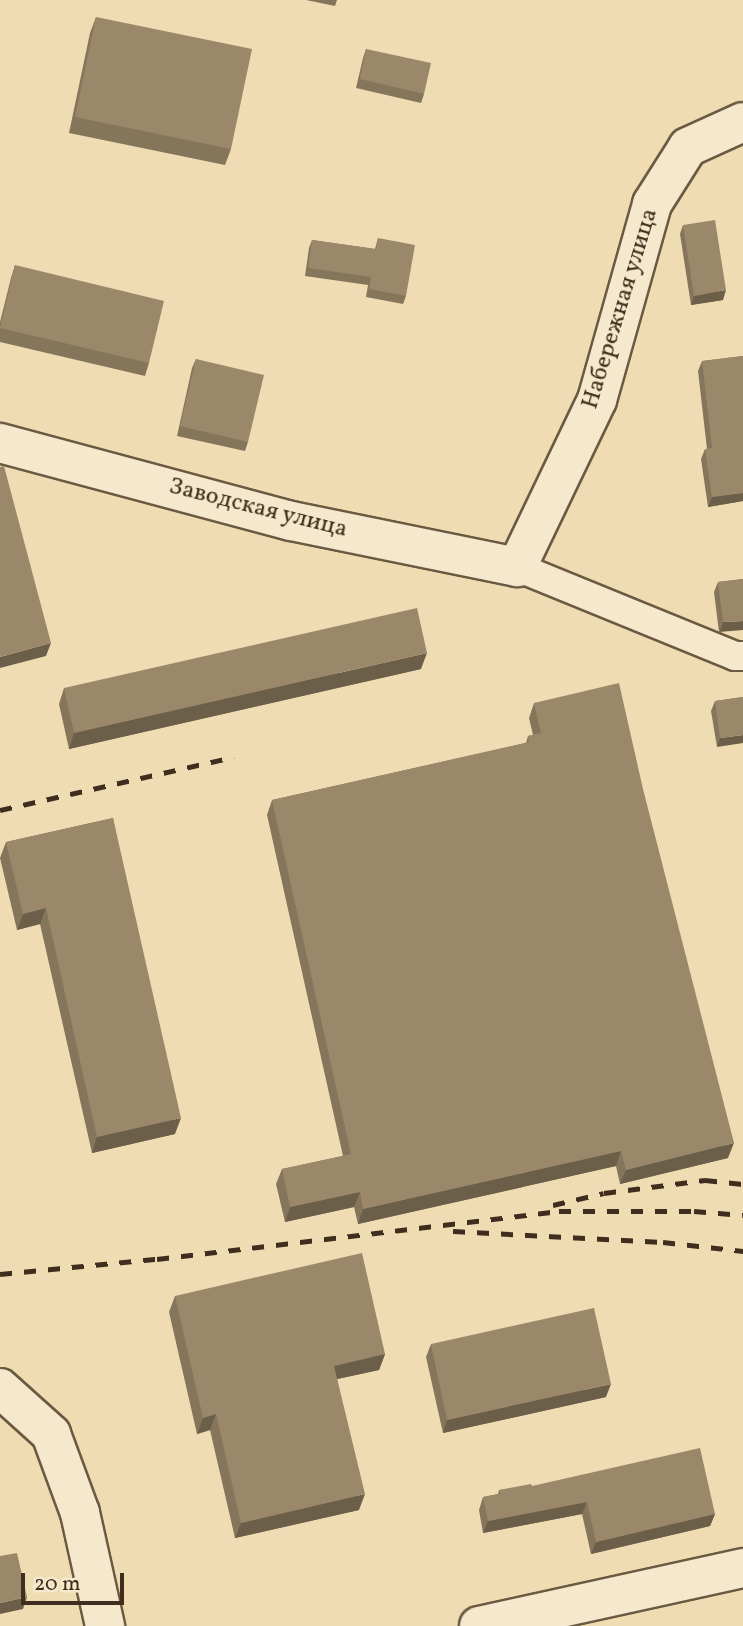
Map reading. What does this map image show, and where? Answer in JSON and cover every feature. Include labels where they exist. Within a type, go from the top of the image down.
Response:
[{"type":"main road","name":"Набережная улица","points":[[517,567],[597,400],[652,204],[688,147],[743,122]]},
{"type":"main road","name":"Заводская улица","points":[[0,443],[291,521],[517,567]]},
{"type":"main road","points":[[0,1388],[51,1434],[80,1513],[105,1626]]},
{"type":"main road","points":[[480,1626],[743,1568]]},
{"type":"street","points":[[517,567],[735,656],[743,656]]},
{"type":"building","points":[[96,17],[252,49],[231,149],[75,117]]},
{"type":"building","points":[[366,49],[431,63],[424,94],[360,79]]},
{"type":"building","points":[[715,220],[726,290],[694,296],[683,225]]},
{"type":"building","points":[[378,238],[415,245],[406,296],[369,289],[371,277],[308,268],[312,240],[376,249]]},
{"type":"building","points":[[15,265],[164,301],[149,363],[0,328]]},
{"type":"building","points":[[743,356],[743,493],[712,497],[705,449],[712,448],[702,361]]},
{"type":"building","points":[[196,359],[264,375],[248,442],[180,426]]},
{"type":"building","points":[[4,466],[51,643],[0,657],[0,467]]},
{"type":"building","points":[[743,579],[743,621],[723,622],[718,582]]},
{"type":"building","points":[[417,608],[427,653],[74,733],[64,688]]},
{"type":"building","points":[[619,683],[643,789],[734,1143],[626,1170],[621,1151],[363,1209],[360,1192],[290,1207],[282,1169],[351,1154],[272,800],[529,742],[528,736],[541,733],[534,703]]},
{"type":"building","points":[[743,697],[743,735],[720,738],[715,701]]},
{"type":"building","points":[[113,818],[181,1118],[97,1137],[46,908],[23,914],[6,842]]},
{"type":"building","points":[[362,1253],[385,1354],[334,1366],[365,1494],[241,1523],[216,1414],[203,1418],[175,1296]]},
{"type":"building","points":[[594,1308],[611,1384],[447,1420],[431,1344]]},
{"type":"building","points":[[700,1448],[715,1514],[596,1542],[587,1502],[488,1521],[483,1497],[500,1494],[499,1490],[531,1484],[532,1486]]},
{"type":"building","points":[[17,1553],[27,1597],[0,1603],[0,1556]]},
{"type":"railway","points":[[0,810],[234,757]]},
{"type":"railway","points":[[553,1205],[604,1193],[705,1180],[743,1184]]},
{"type":"railway","points":[[0,1274],[157,1259],[559,1211],[694,1211],[743,1215]]},
{"type":"railway","points":[[453,1231],[663,1242],[743,1251]]}]
